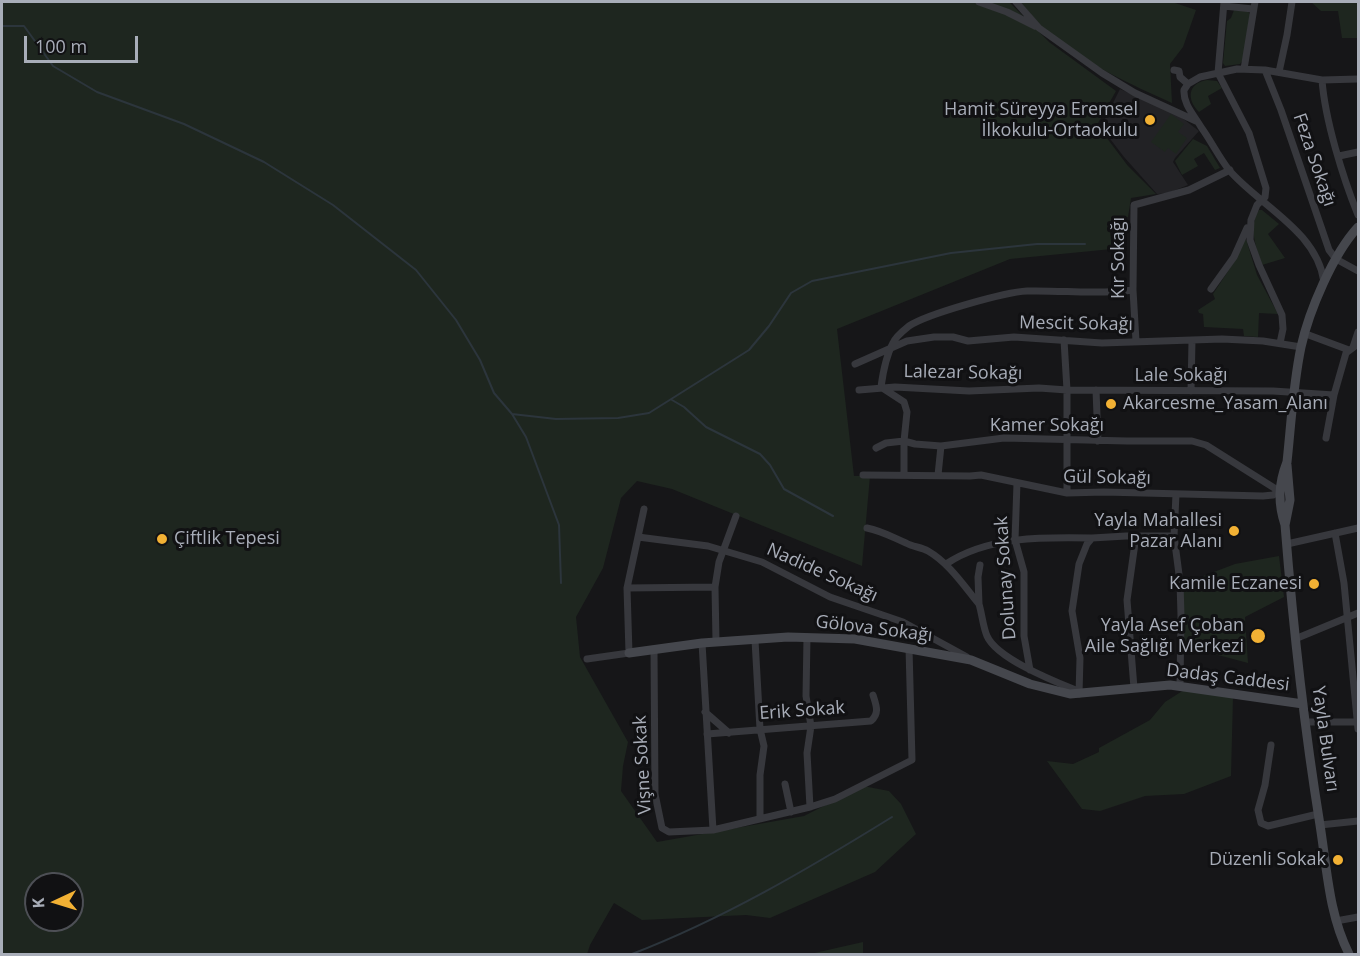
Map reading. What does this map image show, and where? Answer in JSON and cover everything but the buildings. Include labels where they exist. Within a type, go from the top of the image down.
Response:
[{"type":"main road","name":"Yayla Bulvarı","points":[[1285,525],[1290,500],[1287,462],[1301,346],[1324,282],[1336,259],[1359,227]]},
{"type":"main road","name":"Yayla Bulvarı","points":[[1287,462],[1280,479],[1279,491],[1285,525],[1302,704],[1335,921],[1349,954]]},
{"type":"main road","name":"Gölova Sokağı","points":[[629,653],[716,642],[807,637],[855,639],[971,660],[1030,684],[1055,691],[1078,692]]},
{"type":"main road","name":"Dadaş Caddesi","points":[[1078,692],[1180,685],[1302,704]]},
{"type":"street","points":[[979,2],[1007,12],[1038,28],[1117,83],[1198,122]]},
{"type":"street","points":[[1016,2],[1038,28]]},
{"type":"street","points":[[1279,72],[1292,2]]},
{"type":"street","points":[[1211,289],[1234,257],[1257,205],[1266,192],[1249,133],[1218,74],[1224,4],[1254,5],[1244,69]]},
{"type":"street","points":[[1324,282],[1322,270],[1299,233],[1230,170],[1198,122],[1184,97],[1184,90],[1188,84],[1200,77],[1244,69],[1265,70],[1322,80],[1359,79]]},
{"type":"street","points":[[1174,70],[1179,72],[1180,77],[1188,84]]},
{"type":"street","name":"Feza Sokağı","points":[[1265,70],[1329,250],[1336,259]]},
{"type":"street","points":[[1322,80],[1325,103],[1348,191],[1359,215]]},
{"type":"street","points":[[1339,156],[1359,152]]},
{"type":"street","name":"Kır Sokağı","points":[[1136,340],[1133,290],[1134,206],[1189,190],[1230,170]]},
{"type":"street","points":[[1251,220],[1250,240],[1282,315],[1283,328],[1280,343]]},
{"type":"street","points":[[1336,259],[1359,271]]},
{"type":"street","points":[[904,475],[904,441],[908,421],[904,402],[881,387],[885,364],[893,342],[908,327],[929,316],[1003,295],[1026,291],[1108,294],[1133,290]]},
{"type":"street","points":[[1326,438],[1334,395],[1346,353],[1354,347],[1359,332]]},
{"type":"street","points":[[1305,333],[1354,347]]},
{"type":"street","name":"Mescit Sokağı","points":[[855,364],[875,353],[907,341],[934,337],[953,337],[968,341],[1006,337],[1102,343],[1136,340],[1242,340],[1301,346]]},
{"type":"street","points":[[1064,340],[1067,390],[1067,494]]},
{"type":"street","points":[[1191,391],[1192,340]]},
{"type":"street","name":"Lalezar Sokağı","points":[[859,390],[881,387],[969,391],[1039,388],[1067,390]]},
{"type":"street","name":"Lale Sokağı","points":[[1067,390],[1295,391],[1334,395]]},
{"type":"street","points":[[1096,390],[1098,441]]},
{"type":"street","name":"Kamer Sokağı","points":[[876,448],[880,445],[904,441],[941,446],[1004,438],[1192,441],[1206,445],[1279,491]]},
{"type":"street","points":[[938,476],[941,446]]},
{"type":"street","name":"Gül Sokağı","points":[[863,475],[981,475],[1067,494],[1104,492],[1263,496],[1279,491]]},
{"type":"street","name":"Dolunay Sokak","points":[[1017,483],[1015,540],[1024,572],[1024,636],[1030,670]]},
{"type":"street","points":[[1176,494],[1174,537],[1180,582],[1180,685]]},
{"type":"street","points":[[629,653],[627,588],[644,509]]},
{"type":"street","points":[[716,642],[715,588],[724,550],[736,516]]},
{"type":"street","points":[[867,528],[882,531],[906,544],[927,551],[946,564],[979,604]]},
{"type":"street","points":[[1287,544],[1359,528]]},
{"type":"street","points":[[1305,722],[1358,724],[1348,618],[1335,533]]},
{"type":"street","points":[[1134,688],[1127,600],[1136,536]]},
{"type":"street","name":"Nadide Sokağı","points":[[638,537],[684,542],[724,550],[762,562],[830,597],[903,622],[971,660]]},
{"type":"street","points":[[946,564],[960,554],[1015,540],[1056,537],[1174,537]]},
{"type":"street","points":[[1078,692],[1080,658],[1072,611],[1079,564],[1092,538]]},
{"type":"street","points":[[979,604],[978,577],[981,566]]},
{"type":"street","points":[[627,588],[715,588]]},
{"type":"street","name":"Dadaş Caddesi","points":[[979,604],[986,634],[1001,652],[1041,676],[1078,692]]},
{"type":"street","points":[[1295,639],[1359,613]]},
{"type":"street","points":[[807,637],[806,696],[811,726],[807,753],[810,807]]},
{"type":"street","points":[[755,640],[760,729],[764,746],[760,775],[760,819]]},
{"type":"street","points":[[702,643],[713,830],[835,799],[912,760],[909,648]]},
{"type":"street","name":"Vişne Sokak","points":[[654,650],[655,794],[659,819],[662,828],[669,832],[713,830]]},
{"type":"street","name":"Gölova Sokağı","points":[[587,659],[629,653]]},
{"type":"street","name":"Erik Sokak","points":[[706,734],[872,721],[878,710],[873,694]]},
{"type":"street","points":[[705,712],[729,733]]},
{"type":"street","points":[[1271,745],[1265,786],[1258,810],[1261,823],[1268,825],[1318,814]]},
{"type":"street","points":[[785,784],[791,812]]},
{"type":"street","points":[[1320,825],[1359,821]]},
{"type":"street","points":[[1335,921],[1359,917]]},
{"type":"shaded area","points":[[2,2],[1009,2],[1049,42],[1116,91],[1097,125],[1128,166],[1156,194],[1131,198],[1128,217],[1109,224],[1112,249],[1010,259],[837,329],[854,476],[870,476],[862,566],[672,489],[637,481],[621,498],[603,568],[576,617],[580,657],[628,742],[621,791],[657,842],[804,816],[863,786],[889,791],[901,804],[916,834],[875,872],[770,918],[746,915],[642,920],[614,903],[587,954],[2,954]]},
{"type":"shaded area","points":[[1020,2],[1172,2],[1196,10],[1183,47],[1170,64],[1172,103],[1079,56],[1039,24]]},
{"type":"shaded area","points":[[1311,2],[1358,2],[1358,38],[1342,38],[1338,11],[1321,11]]},
{"type":"shaded area","points":[[1234,10],[1248,11],[1250,15],[1243,60],[1240,64],[1225,66],[1223,63],[1227,21]]},
{"type":"shaded area","points":[[1207,80],[1217,81],[1222,88],[1208,96],[1211,104],[1199,112],[1192,102],[1191,92],[1196,84]]},
{"type":"shaded area","points":[[1120,89],[1177,114],[1199,131],[1173,162],[1188,185],[1168,193],[1157,194],[1101,127]]},
{"type":"shaded area","points":[[1171,114],[1184,124],[1178,132],[1187,138],[1176,154],[1168,148],[1165,152],[1151,142]]},
{"type":"shaded area","points":[[1193,139],[1207,146],[1220,168],[1215,170],[1204,153],[1194,159],[1198,166],[1182,175],[1175,161]]},
{"type":"shaded area","points":[[1259,210],[1279,224],[1268,234],[1285,258],[1262,265],[1254,230]]},
{"type":"shaded area","points":[[1246,239],[1257,275],[1278,314],[1259,313],[1258,337],[1244,336],[1243,329],[1204,327],[1203,314],[1198,310],[1215,299],[1213,294],[1234,262],[1243,240]]},
{"type":"shaded area","points":[[1279,556],[1284,597],[1245,617],[1248,663],[1184,646],[1182,584],[1235,564]]},
{"type":"shaded area","points":[[1184,690],[1233,697],[1231,776],[1184,794],[1145,796],[1100,811],[1082,809],[1047,761],[1073,764],[1099,752],[1099,748],[1150,720],[1165,702]]},
{"type":"shaded area","points":[[863,942],[863,954],[810,954]]},
{"type":"waterway","points":[[2,26],[24,26],[53,66],[97,92],[184,124],[264,162],[333,205],[416,270],[456,320],[480,360],[494,393],[512,414],[526,437],[559,525],[561,583]]},
{"type":"waterway","points":[[512,414],[556,419],[618,418],[649,413],[749,350],[769,326],[791,293],[812,281],[951,253],[1037,244],[1085,244]]},
{"type":"waterway","points":[[672,400],[684,407],[706,427],[760,454],[770,465],[784,489],[833,516]]},
{"type":"waterway","points":[[632,954],[699,925],[765,892],[892,817]]},
{"type":"place","name":"Hamit Süreyya Eremsel İlkokulu-Ortaokulu","points":[[1150,120]]},
{"type":"place","name":"Akarcesme_Yasam_Alanı","points":[[1111,404]]},
{"type":"place","name":"Yayla Mahallesi Pazar Alanı","points":[[1234,531]]},
{"type":"place","name":"Çiftlik Tepesi","points":[[162,539]]},
{"type":"place","name":"Kamile Eczanesi","points":[[1314,584]]},
{"type":"place","name":"Yayla Asef Çoban Aile Sağlığı Merkezi","points":[[1258,636]]},
{"type":"place","name":"Düzenli Sokak","points":[[1338,860]]}]
